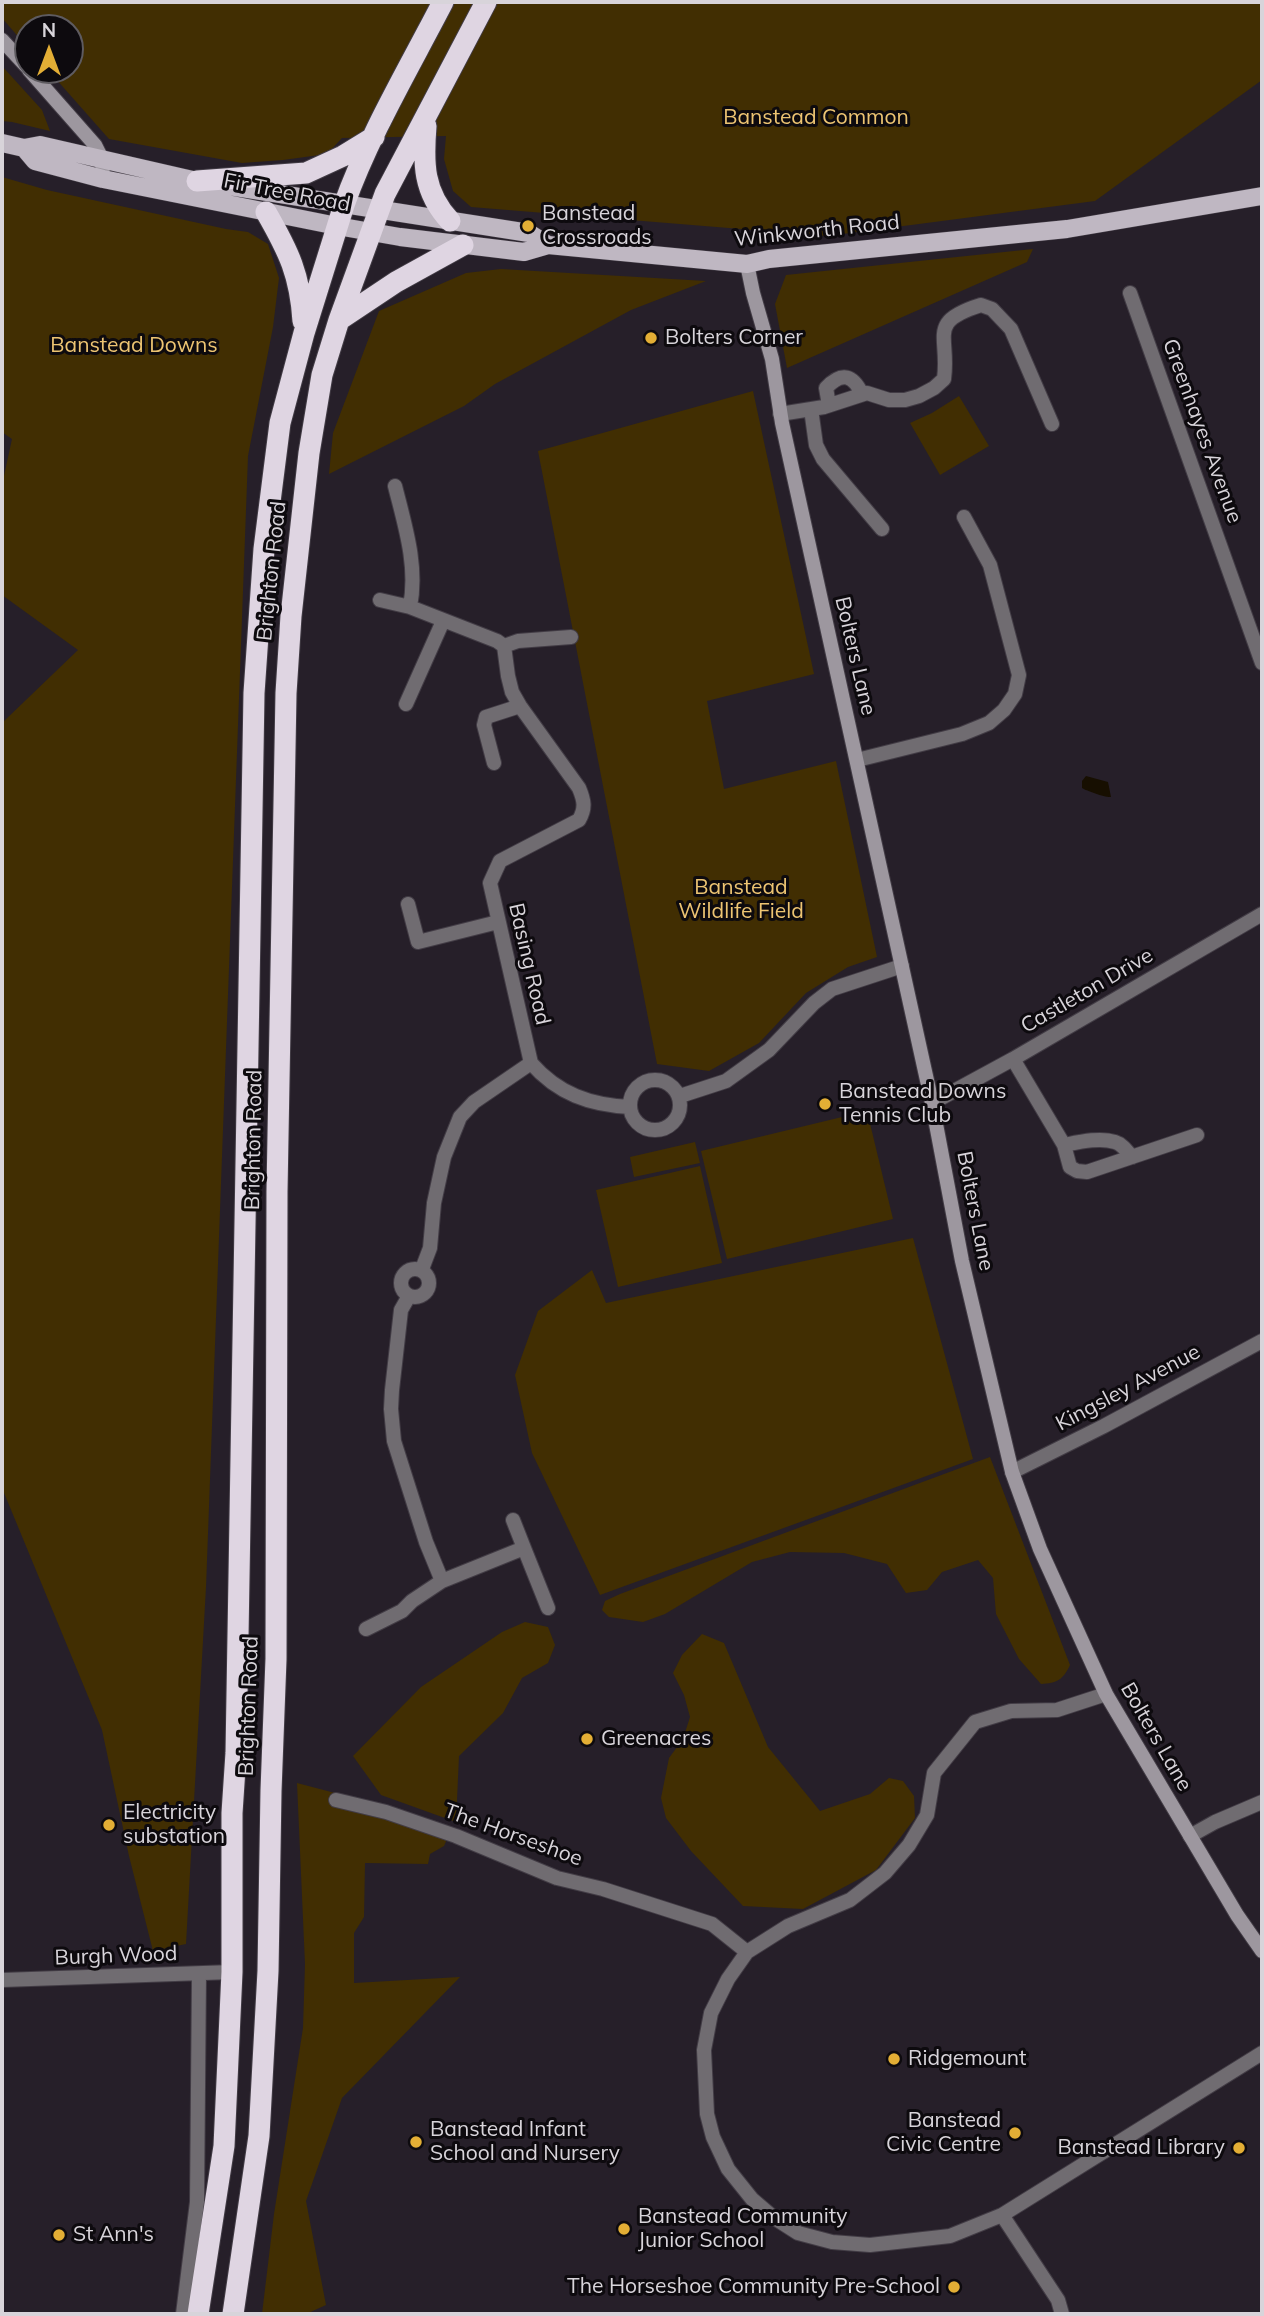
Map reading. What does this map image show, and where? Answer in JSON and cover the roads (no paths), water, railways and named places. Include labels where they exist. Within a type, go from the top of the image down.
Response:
[{"type":"highway","name":"Brighton Road","points":[[198,2314],[224,2146],[232,1972],[232,1813],[237,1739],[254,694],[264,549],[280,424],[304,333],[337,226],[351,185],[443,2]]},
{"type":"highway","name":"Brighton Road","points":[[233,2314],[259,2136],[268,1970],[276,1659],[277,1191],[286,694],[291,616],[309,453],[321,375],[338,320],[384,194],[486,2]]},
{"type":"highway","points":[[426,117],[424,155],[428,185],[437,208],[450,221]]},
{"type":"highway","points":[[197,181],[306,173],[343,156],[374,137]]},
{"type":"highway","points":[[266,212],[294,267],[302,296],[304,333]]},
{"type":"highway","points":[[338,320],[396,282],[463,245]]},
{"type":"highway","points":[[277,449],[309,453]]},
{"type":"main road","points":[[2,40],[14,53]]},
{"type":"main road","points":[[43,84],[88,134],[102,159],[103,179]]},
{"type":"main road","name":"Fir Tree Road","points":[[2,143],[24,148],[40,145],[197,181],[380,210]]},
{"type":"main road","name":"Fir Tree Road","points":[[24,148],[35,161],[103,179],[337,226],[524,252],[548,245]]},
{"type":"main road","name":"Winkworth Road","points":[[380,210],[530,233],[548,245],[747,264],[769,259],[1067,229],[1262,196]]},
{"type":"main road","name":"Bolters Lane","points":[[747,264],[772,359],[780,414],[932,1103],[962,1261],[1013,1472],[1040,1549],[1106,1694],[1237,1915],[1262,1951]]},
{"type":"street","name":"Greenhayes Avenue","points":[[1130,293],[1262,663]]},
{"type":"street","points":[[780,414],[821,407],[867,393],[890,400],[905,400],[934,388],[944,379],[944,327],[953,317],[981,305],[992,309],[1011,329],[1052,424]]},
{"type":"street","points":[[862,394],[857,383],[850,378],[841,377],[834,380],[827,388],[821,407],[817,445],[823,460],[883,529]]},
{"type":"street","points":[[395,486],[413,571],[414,588],[410,607]]},
{"type":"street","points":[[857,761],[962,734],[989,723],[1004,710],[1015,694],[1019,675],[997,589],[990,565],[964,517]]},
{"type":"street","points":[[380,600],[410,607],[504,646],[518,641],[571,637]]},
{"type":"street","points":[[406,704],[443,621]]},
{"type":"street","points":[[495,763],[484,725],[486,717],[520,706],[508,676],[504,646]]},
{"type":"street","name":"Basing Road","points":[[520,706],[579,788],[584,800],[579,820],[500,861],[490,883],[531,1063]]},
{"type":"street","points":[[408,904],[418,942],[499,922]]},
{"type":"street","name":"Castleton Drive","points":[[932,1103],[1262,914]]},
{"type":"street","points":[[680,1096],[726,1081],[769,1050],[814,1003],[832,989],[902,966]]},
{"type":"street","points":[[1013,1059],[1064,1145],[1070,1167],[1077,1171],[1087,1172],[1197,1135]]},
{"type":"street","points":[[442,1581],[426,1542],[394,1441],[391,1409],[401,1310],[409,1296],[400,1288],[403,1274],[415,1268],[422,1269],[430,1248],[434,1203],[444,1157],[460,1117],[474,1102],[531,1063],[543,1076],[582,1100],[604,1106],[630,1107]]},
{"type":"street","points":[[649,1081],[666,1082],[680,1096],[677,1118],[665,1128],[649,1129],[635,1121],[630,1107],[635,1090],[649,1081]]},
{"type":"street","points":[[1064,1145],[1078,1142],[1114,1142],[1121,1145],[1132,1157]]},
{"type":"street","name":"Kingsley Avenue","points":[[1013,1472],[1262,1340]]},
{"type":"street","points":[[513,1520],[548,1608]]},
{"type":"street","points":[[366,1629],[402,1611],[442,1581],[524,1548]]},
{"type":"street","points":[[1106,1694],[1057,1710],[1011,1711],[975,1722],[934,1773],[928,1815],[909,1845],[885,1873],[850,1900],[788,1926],[747,1952],[728,1979],[711,2013],[704,2050],[707,2114],[713,2137],[728,2169],[752,2199],[798,2233],[832,2242],[870,2245],[950,2236],[1002,2215],[1262,2053]]},
{"type":"street","name":"The Horseshoe","points":[[335,1800],[387,1812],[456,1836],[557,1878],[603,1888],[712,1924],[747,1952]]},
{"type":"street","points":[[1191,1836],[1215,1822],[1262,1802]]},
{"type":"street","name":"Burgh Wood","points":[[2,1980],[232,1972]]},
{"type":"street","points":[[183,2314],[197,2202],[199,1974]]},
{"type":"street","points":[[1002,2215],[1058,2300],[1062,2314]]},
{"type":"place","name":"Banstead Crossroads","points":[[528,226]]},
{"type":"place","name":"Bolters Corner","points":[[651,338]]},
{"type":"place","name":"Banstead Downs Tennis Club","points":[[825,1104]]},
{"type":"place","name":"Greenacres","points":[[587,1739]]},
{"type":"place","name":"Electricity substation","points":[[109,1825]]},
{"type":"place","name":"Ridgemount","points":[[894,2059]]},
{"type":"place","name":"Banstead Civic Centre","points":[[1015,2133]]},
{"type":"place","name":"Banstead Infant School and Nursery","points":[[416,2142]]},
{"type":"place","name":"Banstead Library","points":[[1239,2148]]},
{"type":"place","name":"Banstead Community Junior School","points":[[624,2229]]},
{"type":"place","name":"St Ann's","points":[[59,2235]]},
{"type":"place","name":"The Horseshoe Community Pre-School","points":[[954,2287]]},
{"type":"park label","name":"Banstead Common","points":[[816,118]]},
{"type":"park label","name":"Banstead Downs","points":[[134,346]]},
{"type":"park label","name":"Banstead Wildlife Field","points":[[741,900]]}]
